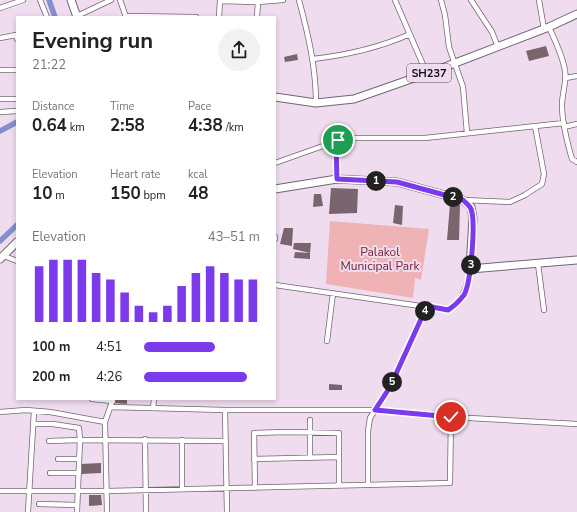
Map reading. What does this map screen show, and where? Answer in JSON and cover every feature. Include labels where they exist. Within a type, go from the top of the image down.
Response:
[{"type":"street","points":[[0,8],[23,0]]},
{"type":"street","points":[[40,0],[47,16]]},
{"type":"street","points":[[71,0],[77,16],[111,0]]},
{"type":"street","points":[[120,0],[126,16]]},
{"type":"street","points":[[219,16],[220,0],[258,2],[283,0]]},
{"type":"street","points":[[299,0],[313,59],[316,78],[316,103]]},
{"type":"street","points":[[395,0],[427,74]]},
{"type":"street","points":[[441,0],[445,15],[449,47],[454,64],[459,72],[462,87],[467,133]]},
{"type":"street","points":[[471,0],[492,32],[498,47]]},
{"type":"street","points":[[539,0],[547,28],[564,62],[566,78],[562,94],[564,125],[572,159],[577,162]]},
{"type":"street","points":[[257,16],[258,2]]},
{"type":"street","name":"SH237","points":[[276,97],[316,103],[354,99],[454,64],[547,28],[577,14]]},
{"type":"street","points":[[313,59],[336,56],[387,44],[410,34]]},
{"type":"street","points":[[0,38],[16,35]]},
{"type":"street","points":[[0,70],[16,70]]},
{"type":"street","points":[[566,78],[577,76]]},
{"type":"street","points":[[0,99],[16,99]]},
{"type":"street","points":[[0,112],[16,111]]},
{"type":"street","points":[[276,163],[346,138],[425,138],[535,126],[577,124]]},
{"type":"street","points":[[276,189],[337,179],[397,182],[463,200],[510,202],[525,195],[542,184],[544,174],[535,126]]},
{"type":"street","points":[[336,141],[337,179]]},
{"type":"street","points":[[276,285],[448,310],[464,295],[469,280],[473,218],[470,207],[463,200]]},
{"type":"street","points":[[2,258],[16,243]]},
{"type":"street","points":[[2,258],[16,261]]},
{"type":"street","points":[[470,269],[577,260]]},
{"type":"street","points":[[538,264],[544,310]]},
{"type":"street","points":[[327,341],[333,293]]},
{"type":"street","points":[[368,485],[368,431],[370,418],[390,387],[427,306]]},
{"type":"street","points":[[107,512],[106,422],[113,400]]},
{"type":"street","points":[[153,408],[154,400]]},
{"type":"street","points":[[111,407],[225,410],[375,410],[451,417],[577,424]]},
{"type":"street","points":[[225,410],[227,512]]},
{"type":"street","points":[[28,512],[34,411]]},
{"type":"street","points":[[0,412],[50,412],[106,422]]},
{"type":"street","points":[[0,491],[107,491],[450,483],[451,417]]},
{"type":"street","points":[[310,420],[310,458]]},
{"type":"street","points":[[34,424],[53,424],[79,428],[80,440],[77,512]]},
{"type":"street","points":[[255,488],[254,433],[339,433],[339,485]]},
{"type":"street","points":[[49,442],[145,439],[226,440]]},
{"type":"street","points":[[145,439],[146,512]]},
{"type":"street","points":[[182,440],[182,489]]},
{"type":"street","points":[[254,460],[339,457]]},
{"type":"street","points":[[58,459],[79,459]]},
{"type":"street","points":[[50,473],[78,473]]},
{"type":"street","points":[[39,504],[77,505]]},
{"type":"green space","name":"Palakol Municipal Park","points":[[330,221],[429,229],[421,280],[415,278],[413,298],[326,284]]},
{"type":"building","points":[[546,46],[549,56],[529,61],[526,51]]},
{"type":"building","points":[[297,54],[298,60],[285,62],[284,57]]},
{"type":"building","points":[[331,188],[358,189],[357,213],[329,214]]},
{"type":"building","points":[[314,194],[321,194],[323,206],[313,207]]},
{"type":"building","points":[[450,204],[460,205],[459,240],[447,240]]},
{"type":"building","points":[[395,205],[403,206],[402,225],[393,223]]},
{"type":"building","points":[[284,228],[293,228],[292,246],[280,244]]},
{"type":"building","points":[[294,243],[311,243],[310,253],[293,249]]},
{"type":"building","points":[[295,252],[310,253],[310,259],[294,258]]},
{"type":"building","points":[[329,384],[342,385],[342,390],[329,390]]},
{"type":"building","points":[[114,400],[127,400],[127,404],[113,403]]},
{"type":"building","points":[[101,463],[101,473],[82,474],[81,464]]},
{"type":"building","points":[[89,495],[101,495],[102,505],[89,506]]},
{"type":"waterway","points":[[49,0],[55,16]]},
{"type":"waterway","points":[[0,131],[16,123]]},
{"type":"waterway","points":[[0,241],[16,226]]},
{"type":"route","points":[[338,140],[336,141],[337,179],[397,182],[463,200],[470,207],[473,218],[470,269],[469,280],[464,295],[448,310],[427,306],[408,352],[390,387],[375,410],[451,417]]}]
